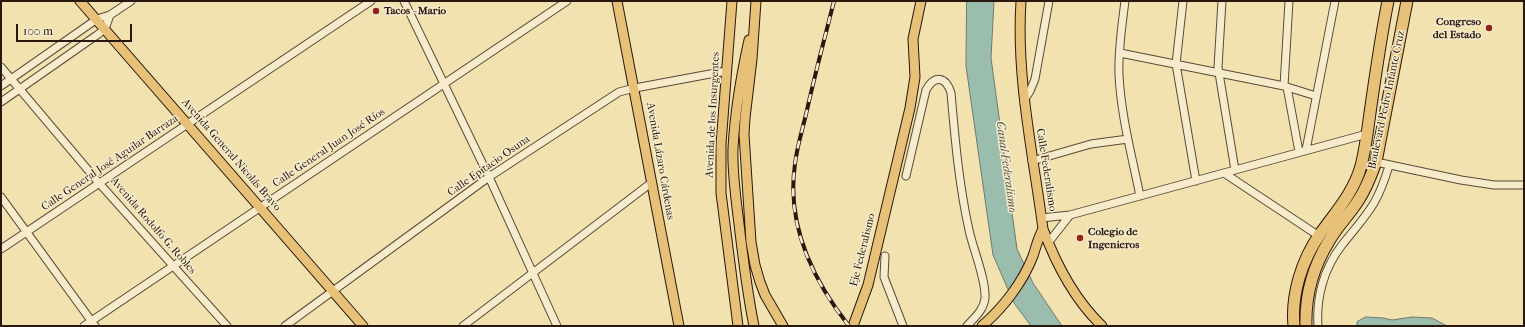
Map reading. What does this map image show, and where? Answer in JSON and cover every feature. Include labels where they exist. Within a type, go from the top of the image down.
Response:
[{"type":"highway","name":"Boulevard Pedro Infante Cruz","points":[[1294,326],[1296,289],[1302,271],[1319,236],[1355,181],[1360,167],[1367,134],[1388,1]]},
{"type":"highway","name":"Boulevard Pedro Infante Cruz","points":[[1306,326],[1307,299],[1310,283],[1318,260],[1329,240],[1357,202],[1369,182],[1376,162],[1407,1]]},
{"type":"main road","name":"Avenida General Nicolás Bravo","points":[[80,1],[261,207],[363,326]]},
{"type":"main road","name":"Avenida Lázaro Cárdenas","points":[[617,1],[679,326]]},
{"type":"main road","name":"Avenida de los Insurgentes","points":[[732,1],[721,144],[721,194],[738,326]]},
{"type":"main road","name":"Eje Federalismo","points":[[853,326],[868,285],[913,94],[915,77],[914,39],[921,1]]},
{"type":"main road","name":"Calle Federalismo","points":[[1021,1],[1020,35],[1024,101],[1043,229],[1048,243],[1072,288],[1083,305],[1102,326]]},
{"type":"main road","points":[[754,326],[741,243],[733,150],[741,76],[756,4]]},
{"type":"main road","points":[[756,4],[744,134],[751,242],[760,282],[772,308],[783,326]]},
{"type":"main road","points":[[982,326],[997,311],[1023,275],[1033,256],[1038,238],[1043,229]]},
{"type":"street","points":[[1,86],[97,19],[110,15],[131,1]]},
{"type":"street","name":"Calle General José Aguilar Barraza","points":[[1,249],[371,1]]},
{"type":"street","points":[[404,1],[489,178],[557,326]]},
{"type":"street","name":"Calle General Juan José Ríos","points":[[84,326],[93,323],[261,207],[567,1]]},
{"type":"street","points":[[1024,101],[1035,79],[1049,1]]},
{"type":"street","points":[[1125,1],[1119,74],[1128,139],[1140,196]]},
{"type":"street","points":[[1183,1],[1176,64],[1196,181]]},
{"type":"street","points":[[1222,1],[1218,74],[1235,170]]},
{"type":"street","points":[[1289,1],[1286,87],[1303,151]]},
{"type":"street","points":[[1303,151],[1316,96],[1335,1]]},
{"type":"street","points":[[1,102],[104,29],[110,15]]},
{"type":"street","points":[[1120,53],[1286,87],[1316,96]]},
{"type":"street","name":"Avenida Rodolfo G. Robles","points":[[1,67],[173,267],[227,326]]},
{"type":"street","name":"Calle Epitacio Osuna","points":[[285,326],[489,178],[619,92],[726,71]]},
{"type":"street","points":[[906,176],[926,90],[934,81],[939,79],[944,80],[947,83],[951,93],[961,190],[969,231],[985,292],[983,306],[967,326]]},
{"type":"street","points":[[1041,218],[1070,215],[1367,134]]},
{"type":"street","points":[[1032,161],[1092,144],[1128,139]]},
{"type":"street","points":[[1376,162],[1389,166],[1487,184],[1524,185]]},
{"type":"street","points":[[1318,326],[1318,304],[1325,276],[1341,247],[1365,218],[1374,204],[1389,166]]},
{"type":"street","points":[[1224,173],[1319,236]]},
{"type":"street","points":[[463,326],[651,183]]},
{"type":"street","points":[[1,197],[93,323]]},
{"type":"street","points":[[1048,243],[1070,215]]},
{"type":"street","points":[[885,256],[884,277],[903,326]]},
{"type":"shaded area","points":[[967,1],[994,1],[991,58],[1017,249],[1033,283],[1062,326],[1031,326],[1014,303],[993,255],[966,66]]},
{"type":"shaded area","points":[[1366,317],[1392,320],[1412,317],[1432,318],[1447,326],[1357,326],[1357,322]]},
{"type":"railway","points":[[834,1],[799,144],[793,187],[794,208],[798,230],[813,270],[836,308],[849,326]]},
{"type":"place","name":"Tacos - Mario","points":[[376,11]]},
{"type":"place","name":"Congreso del Estado","points":[[1489,28]]},
{"type":"place","name":"Colegio de Ingenieros","points":[[1080,238]]},
{"type":"water label","name":"Canal Federalismo","points":[[1006,167]]}]
